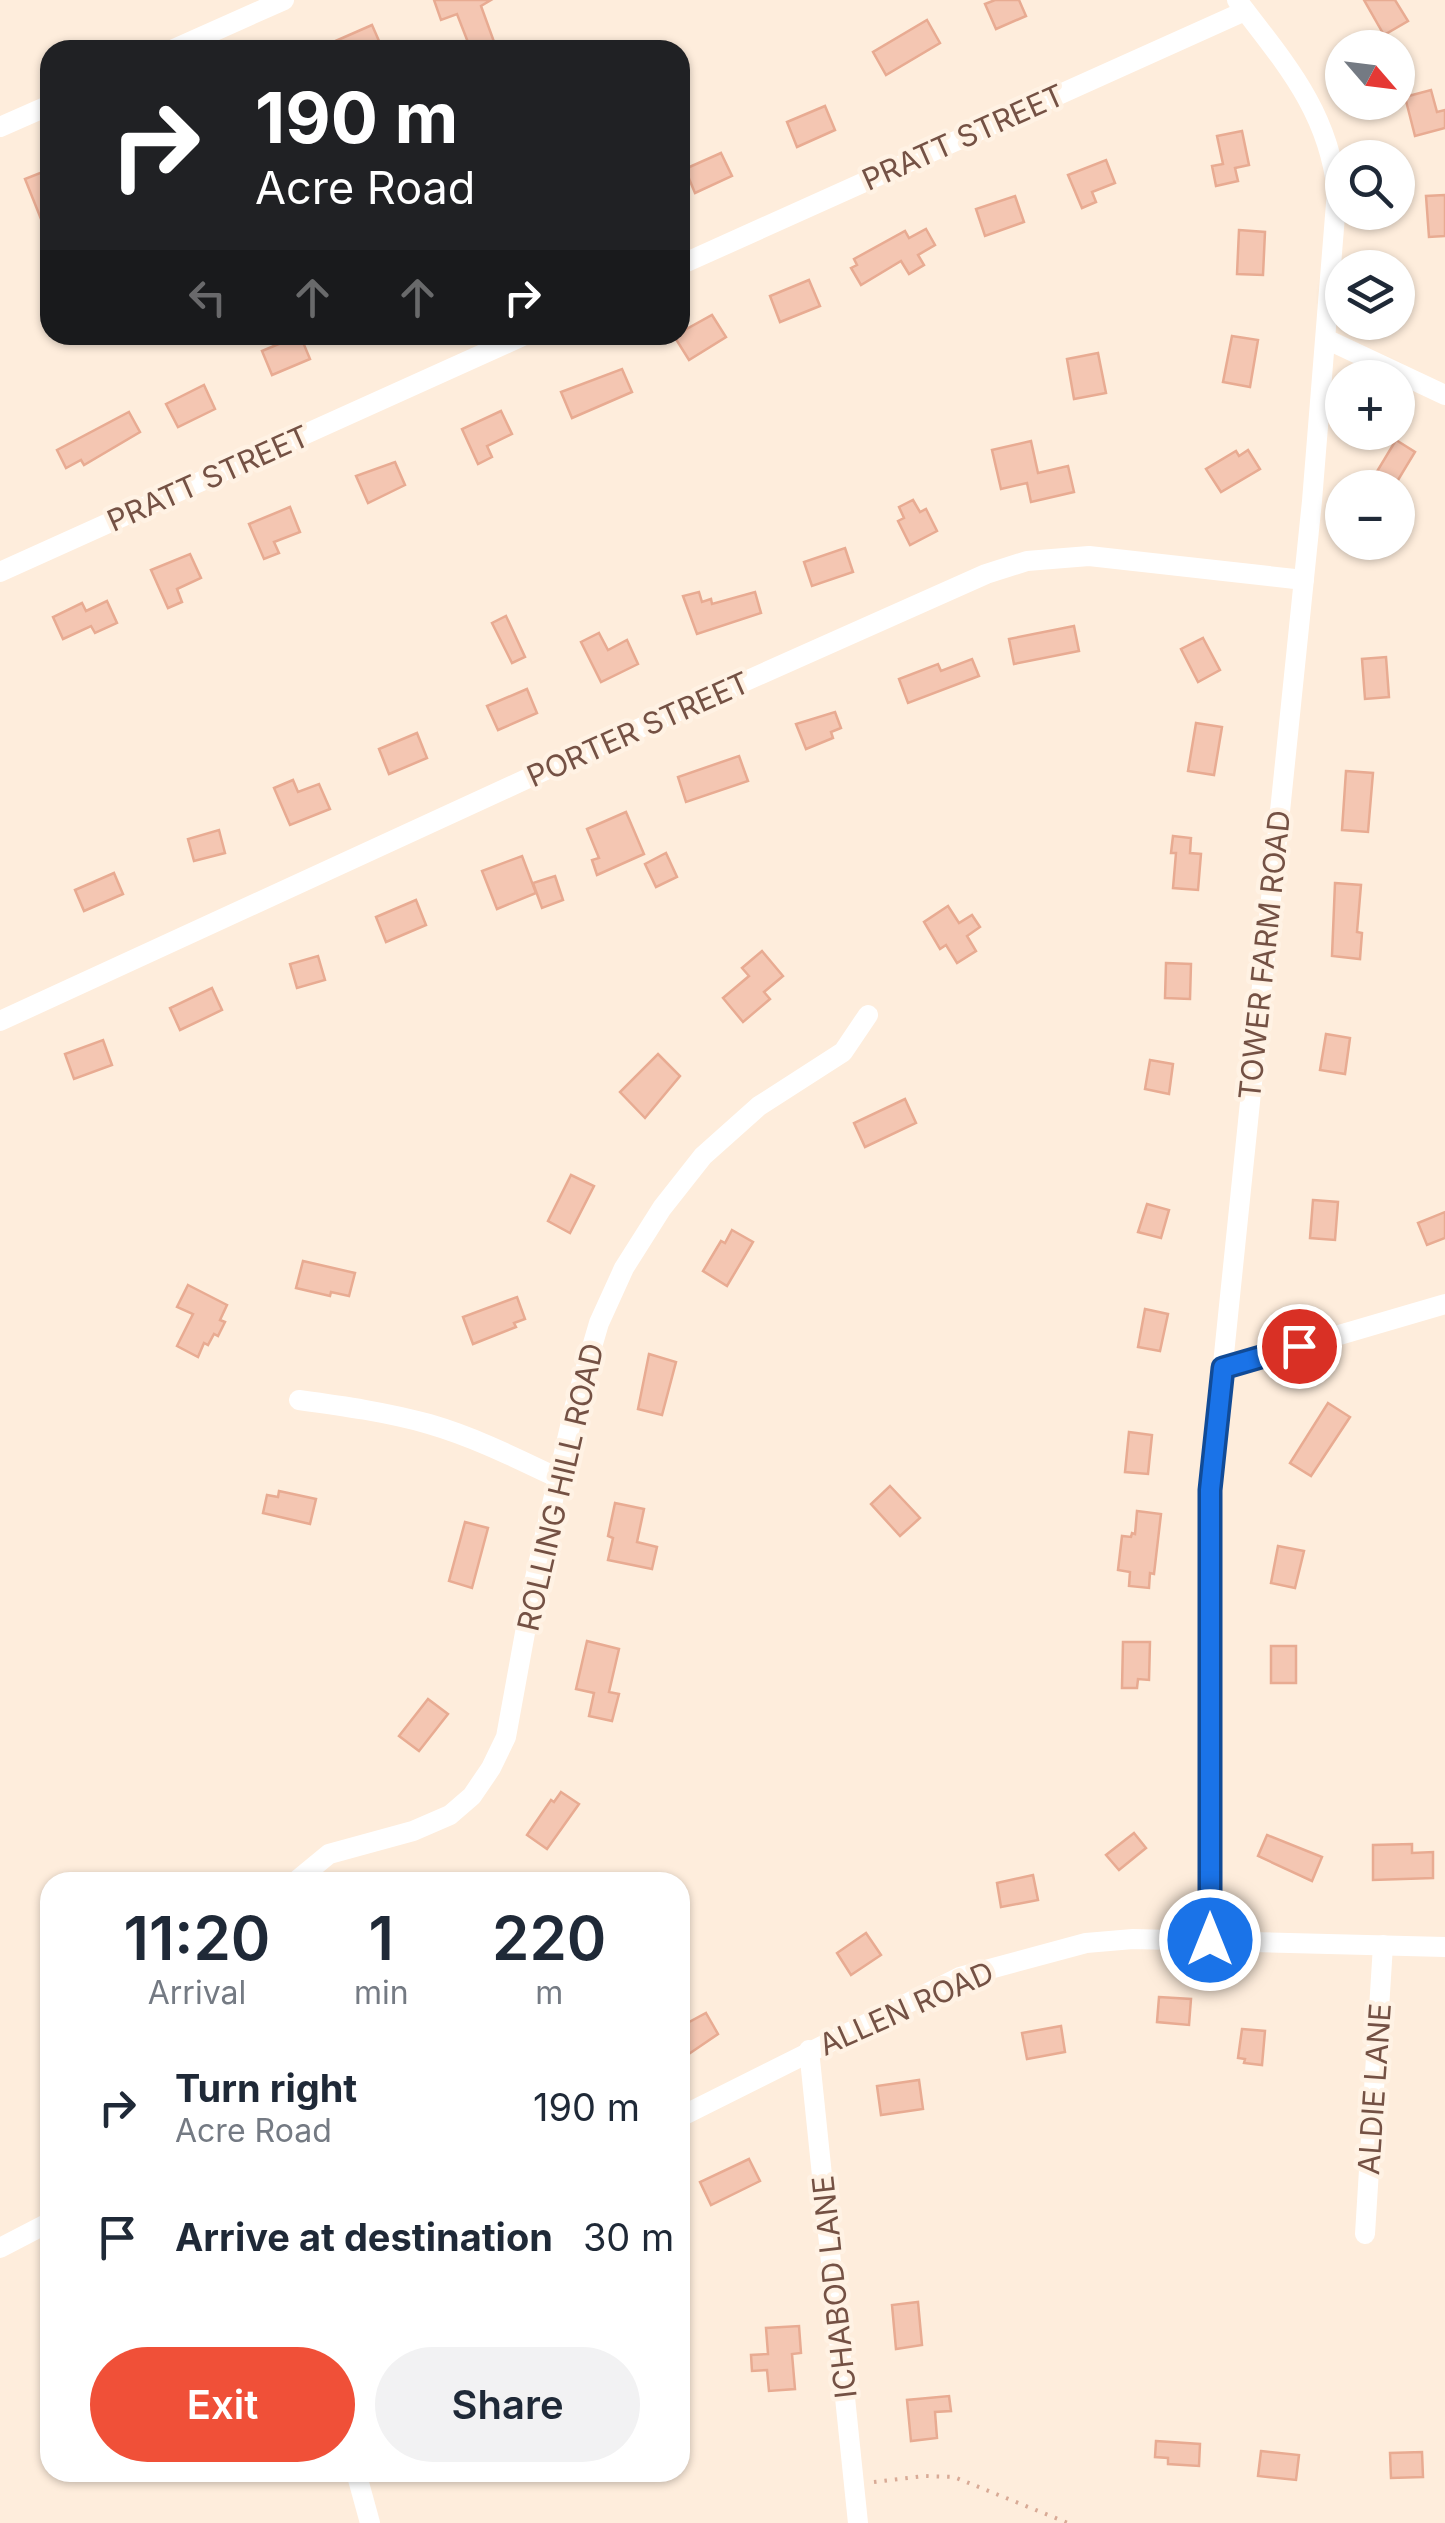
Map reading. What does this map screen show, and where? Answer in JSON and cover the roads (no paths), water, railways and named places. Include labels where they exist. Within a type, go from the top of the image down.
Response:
[{"type":"street","points":[[194,40],[284,0]]},
{"type":"street","name":"PRATT STREET","points":[[690,260],[1241,6]]},
{"type":"street","name":"TOWER FARM ROAD","points":[[1241,6],[1315,109],[1334,163],[1334,250]]},
{"type":"street","points":[[0,127],[40,109]]},
{"type":"street","name":"TOWER FARM ROAD","points":[[1210,1940],[1210,1490],[1326,340]]},
{"type":"street","points":[[1328,340],[1445,395]]},
{"type":"street","name":"PRATT STREET","points":[[0,572],[502,345]]},
{"type":"street","name":"PORTER STREET","points":[[0,1021],[548,769],[1026,561],[1089,556],[1304,580]]},
{"type":"street","name":"ROLLING HILL ROAD","points":[[308,1872],[329,1854],[413,1831],[450,1814],[472,1796],[492,1768],[506,1736],[558,1478],[599,1324],[624,1268],[662,1208],[704,1156],[759,1106],[842,1052],[868,1016]]},
{"type":"street","points":[[1223,1368],[1445,1304]]},
{"type":"street","points":[[299,1400],[362,1408],[430,1424],[496,1448],[558,1478]]},
{"type":"street","name":"ALLEN ROAD","points":[[690,2112],[960,1977],[1086,1943],[1133,1939],[1445,1947]]},
{"type":"street","name":"ALDIE LANE","points":[[1364,2234],[1383,1945]]},
{"type":"street","name":"ICHABOD LANE","points":[[809,2050],[858,2523]]},
{"type":"street","points":[[0,2248],[40,2227]]},
{"type":"street","points":[[359,2482],[370,2523]]}]
